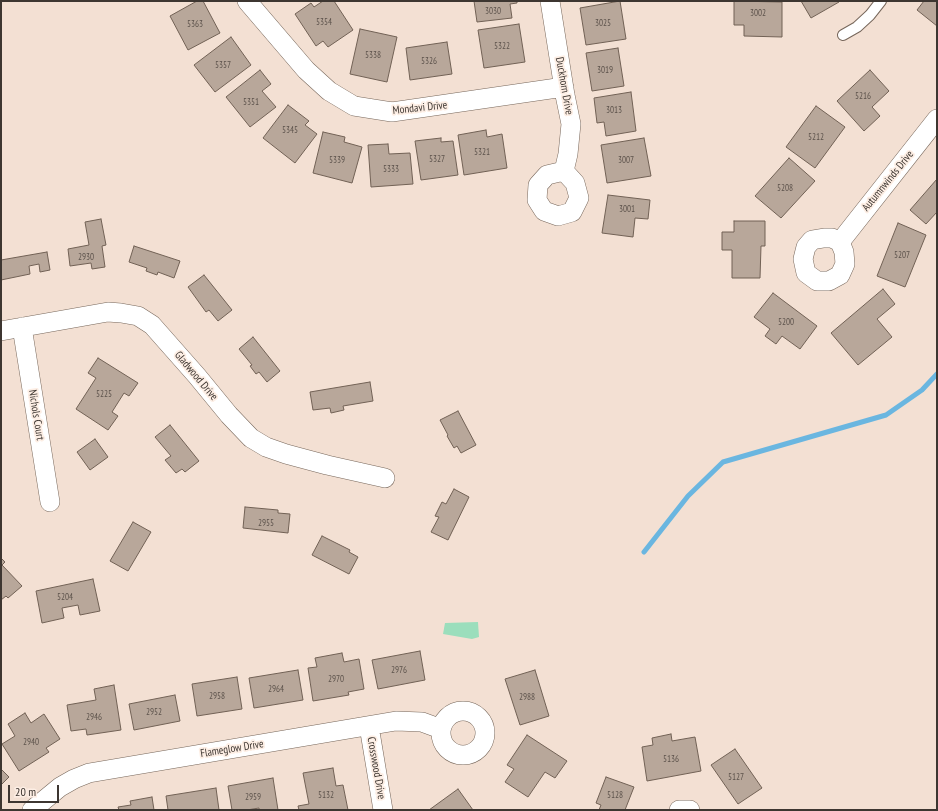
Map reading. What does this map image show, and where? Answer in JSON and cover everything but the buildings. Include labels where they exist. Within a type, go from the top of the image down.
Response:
[{"type":"street","name":"Mondavi Drive","points":[[247,1],[306,70],[329,91],[354,106],[392,112],[564,87]]},
{"type":"street","name":"Duckhorn Drive","points":[[550,1],[571,124],[568,154],[564,171]]},
{"type":"street","name":"Autumnwinds Drive","points":[[840,242],[937,119]]},
{"type":"street","name":"Gladwood Drive","points":[[1,331],[108,312],[138,316],[152,325],[229,415],[251,438],[266,447],[286,454],[385,478]]},
{"type":"street","name":"Nichols Court","points":[[22,327],[50,502]]},
{"type":"street","name":"Flameglow Drive","points":[[32,810],[60,787],[89,773],[396,721],[422,722],[441,729]]},
{"type":"street","name":"Crosswood Drive","points":[[369,726],[383,810]]},
{"type":"street","points":[[679,810],[690,810]]},
{"type":"lane","points":[[843,35],[870,15],[881,1]]},
{"type":"green space","points":[[478,622],[479,637],[472,639],[443,634],[445,623]]},
{"type":"waterway","points":[[644,552],[688,496],[723,462],[886,415],[922,390],[937,374]]}]
